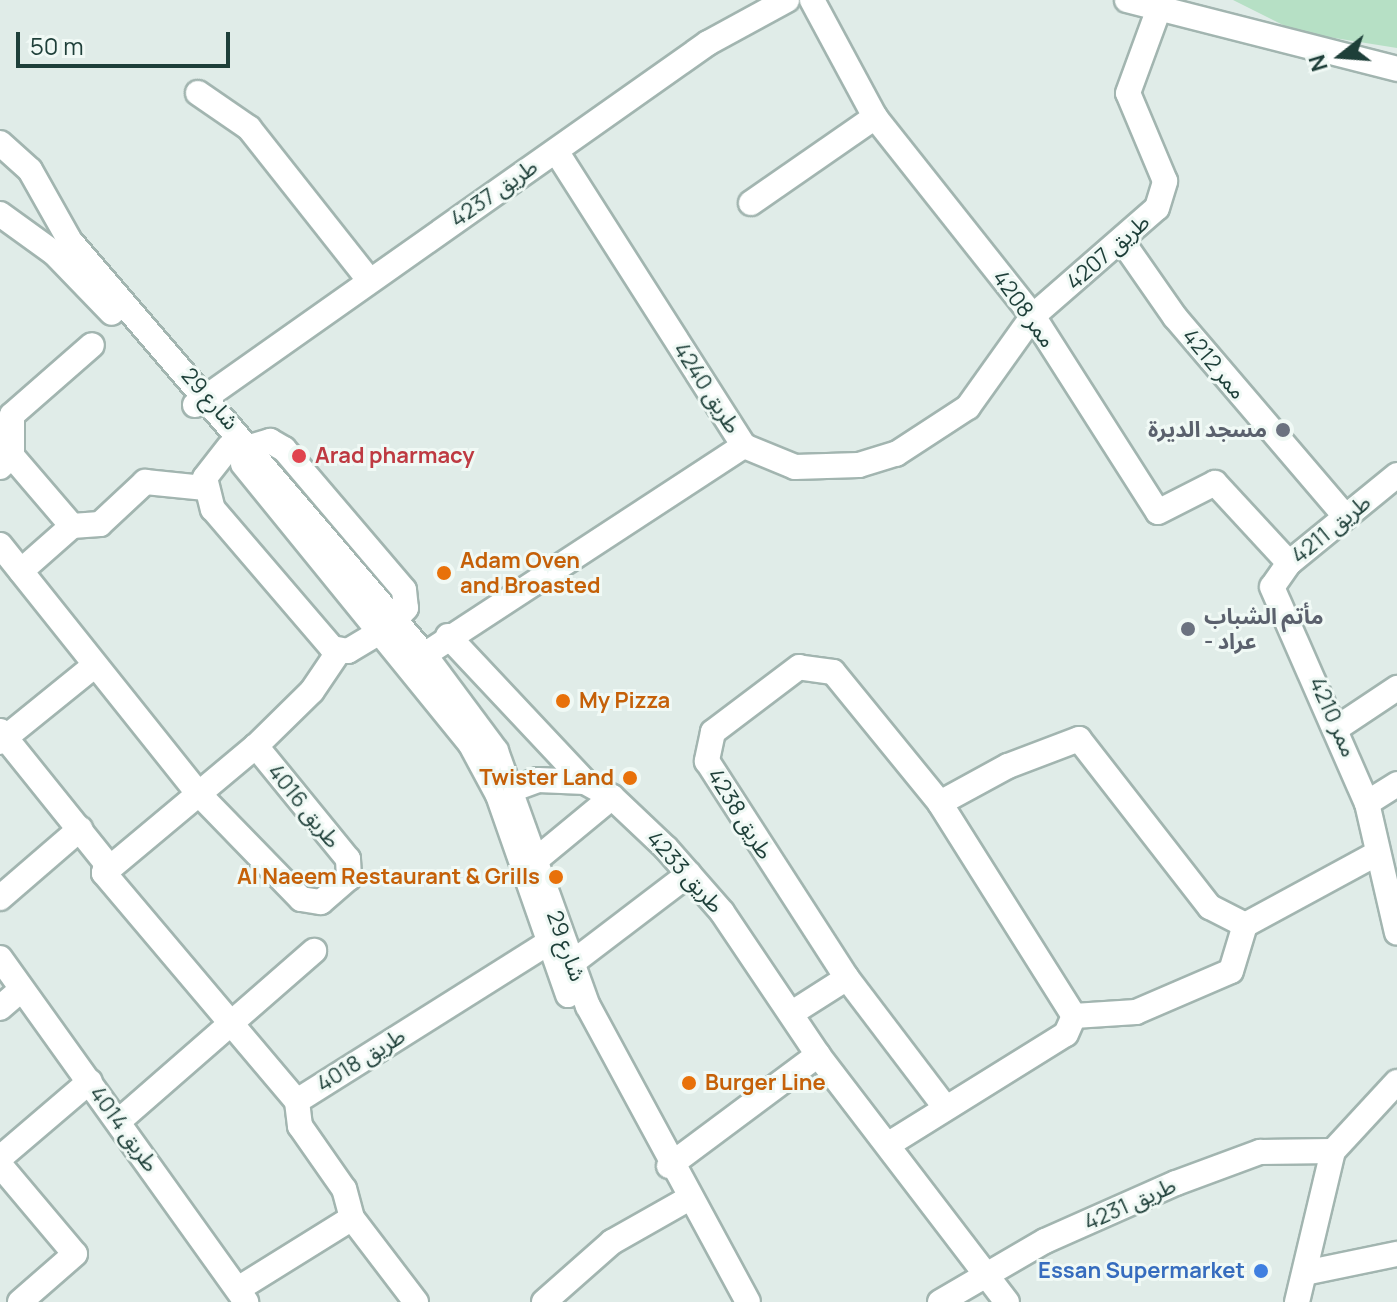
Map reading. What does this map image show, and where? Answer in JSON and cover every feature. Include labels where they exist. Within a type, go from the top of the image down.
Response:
[{"type":"street","name":"طريق 4237","points":[[200,400],[708,43],[787,0]]},
{"type":"street","name":"ممر 4208","points":[[812,0],[875,117],[1033,316],[1158,512],[1209,483],[1289,563]]},
{"type":"street","points":[[1127,0],[1161,5],[1397,69]]},
{"type":"street","name":"طريق 4207","points":[[1033,316],[1122,241],[1164,193],[1160,165],[1128,93],[1161,5]]},
{"type":"street","points":[[198,93],[249,128],[369,280]]},
{"type":"street","points":[[751,203],[875,117]]},
{"type":"street","name":"شارع 29","points":[[0,143],[10,165],[43,195],[70,241],[417,659],[506,792],[537,859],[572,963],[669,1166],[681,1203],[748,1302]]},
{"type":"street","name":"طريق 4240","points":[[556,151],[744,446],[795,467],[822,469],[896,454],[968,407],[1033,316]]},
{"type":"street","points":[[4,223],[43,195]]},
{"type":"street","name":"شارع 29","points":[[4,223],[64,262],[200,400]]},
{"type":"street","name":"ممر 4212","points":[[1122,241],[1175,317],[1345,516]]},
{"type":"street","points":[[72,526],[6,462],[6,408],[92,345]]},
{"type":"street","points":[[417,659],[744,446]]},
{"type":"street","points":[[204,488],[240,447]]},
{"type":"street","name":"طريق 4211","points":[[1272,587],[1289,563],[1397,475]]},
{"type":"street","points":[[21,571],[72,526],[100,524],[145,482],[204,488]]},
{"type":"street","points":[[204,488],[213,509],[339,651]]},
{"type":"street","name":"طريق 4016","points":[[0,545],[197,792],[301,899],[321,902],[349,878],[348,859],[256,746],[197,792]]},
{"type":"street","name":"ممر 4210","points":[[1272,587],[1340,726],[1367,803],[1376,854],[1397,933]]},
{"type":"street","points":[[256,746],[312,691],[339,651],[388,626]]},
{"type":"street","points":[[448,636],[585,782]]},
{"type":"street","points":[[94,666],[2,736],[106,863],[104,873]]},
{"type":"street","name":"طريق 4238","points":[[944,1106],[847,978],[714,776],[707,745],[713,732],[799,667],[820,666],[833,672],[940,803],[1074,1016]]},
{"type":"street","points":[[1340,726],[1397,688]]},
{"type":"street","points":[[940,803],[1079,739],[1210,907],[1245,925]]},
{"type":"street","name":"طريق 4233","points":[[506,792],[561,778],[585,782],[612,797],[689,874],[792,1013],[818,1055],[1007,1302]]},
{"type":"street","points":[[1367,803],[1397,784]]},
{"type":"street","points":[[104,873],[197,792]]},
{"type":"street","name":"شارع 29","points":[[506,792],[546,944],[731,1302]]},
{"type":"street","points":[[537,859],[612,797]]},
{"type":"street","points":[[0,898],[80,829]]},
{"type":"street","points":[[889,1144],[944,1106],[1066,1034],[1074,1016],[1136,1012],[1231,971],[1245,925],[1376,854]]},
{"type":"street","points":[[104,873],[230,1028],[297,1101]]},
{"type":"street","points":[[572,963],[689,874]]},
{"type":"street","name":"طريق 4018","points":[[416,1302],[352,1218],[344,1189],[300,1126],[297,1101],[546,944]]},
{"type":"street","points":[[119,1121],[230,1028],[314,951]]},
{"type":"street","name":"طريق 4014","points":[[0,958],[242,1295]]},
{"type":"street","points":[[792,1013],[847,978]]},
{"type":"street","points":[[0,1008],[21,990]]},
{"type":"street","points":[[669,1166],[818,1055]]},
{"type":"street","points":[[0,1158],[90,1081]]},
{"type":"street","points":[[1297,1302],[1309,1272],[1333,1151],[1397,1082]]},
{"type":"street","name":"طريق 4231","points":[[940,1302],[984,1272],[1260,1152],[1333,1151]]},
{"type":"street","points":[[0,1165],[75,1254],[20,1302]]},
{"type":"street","points":[[544,1302],[612,1242],[681,1203]]},
{"type":"street","points":[[242,1295],[352,1218]]},
{"type":"street","points":[[1309,1272],[1397,1254]]},
{"type":"green space","points":[[1233,0],[1397,0],[1397,48],[1297,32]]},
{"type":"place","name":"مسجد الديرة","points":[[1283,430]]},
{"type":"place","name":"Arad pharmacy","points":[[299,456]]},
{"type":"place","name":"Adam Oven and Broasted","points":[[444,573]]},
{"type":"place","name":"مأتم الشباب - عراد","points":[[1188,629]]},
{"type":"place","name":"My Pizza","points":[[563,701]]},
{"type":"place","name":"Twister Land","points":[[630,778]]},
{"type":"place","name":"Al Naeem Restaurant & Grills","points":[[556,877]]},
{"type":"place","name":"Burger Line","points":[[689,1083]]},
{"type":"place","name":"Essan Supermarket","points":[[1261,1271]]}]
